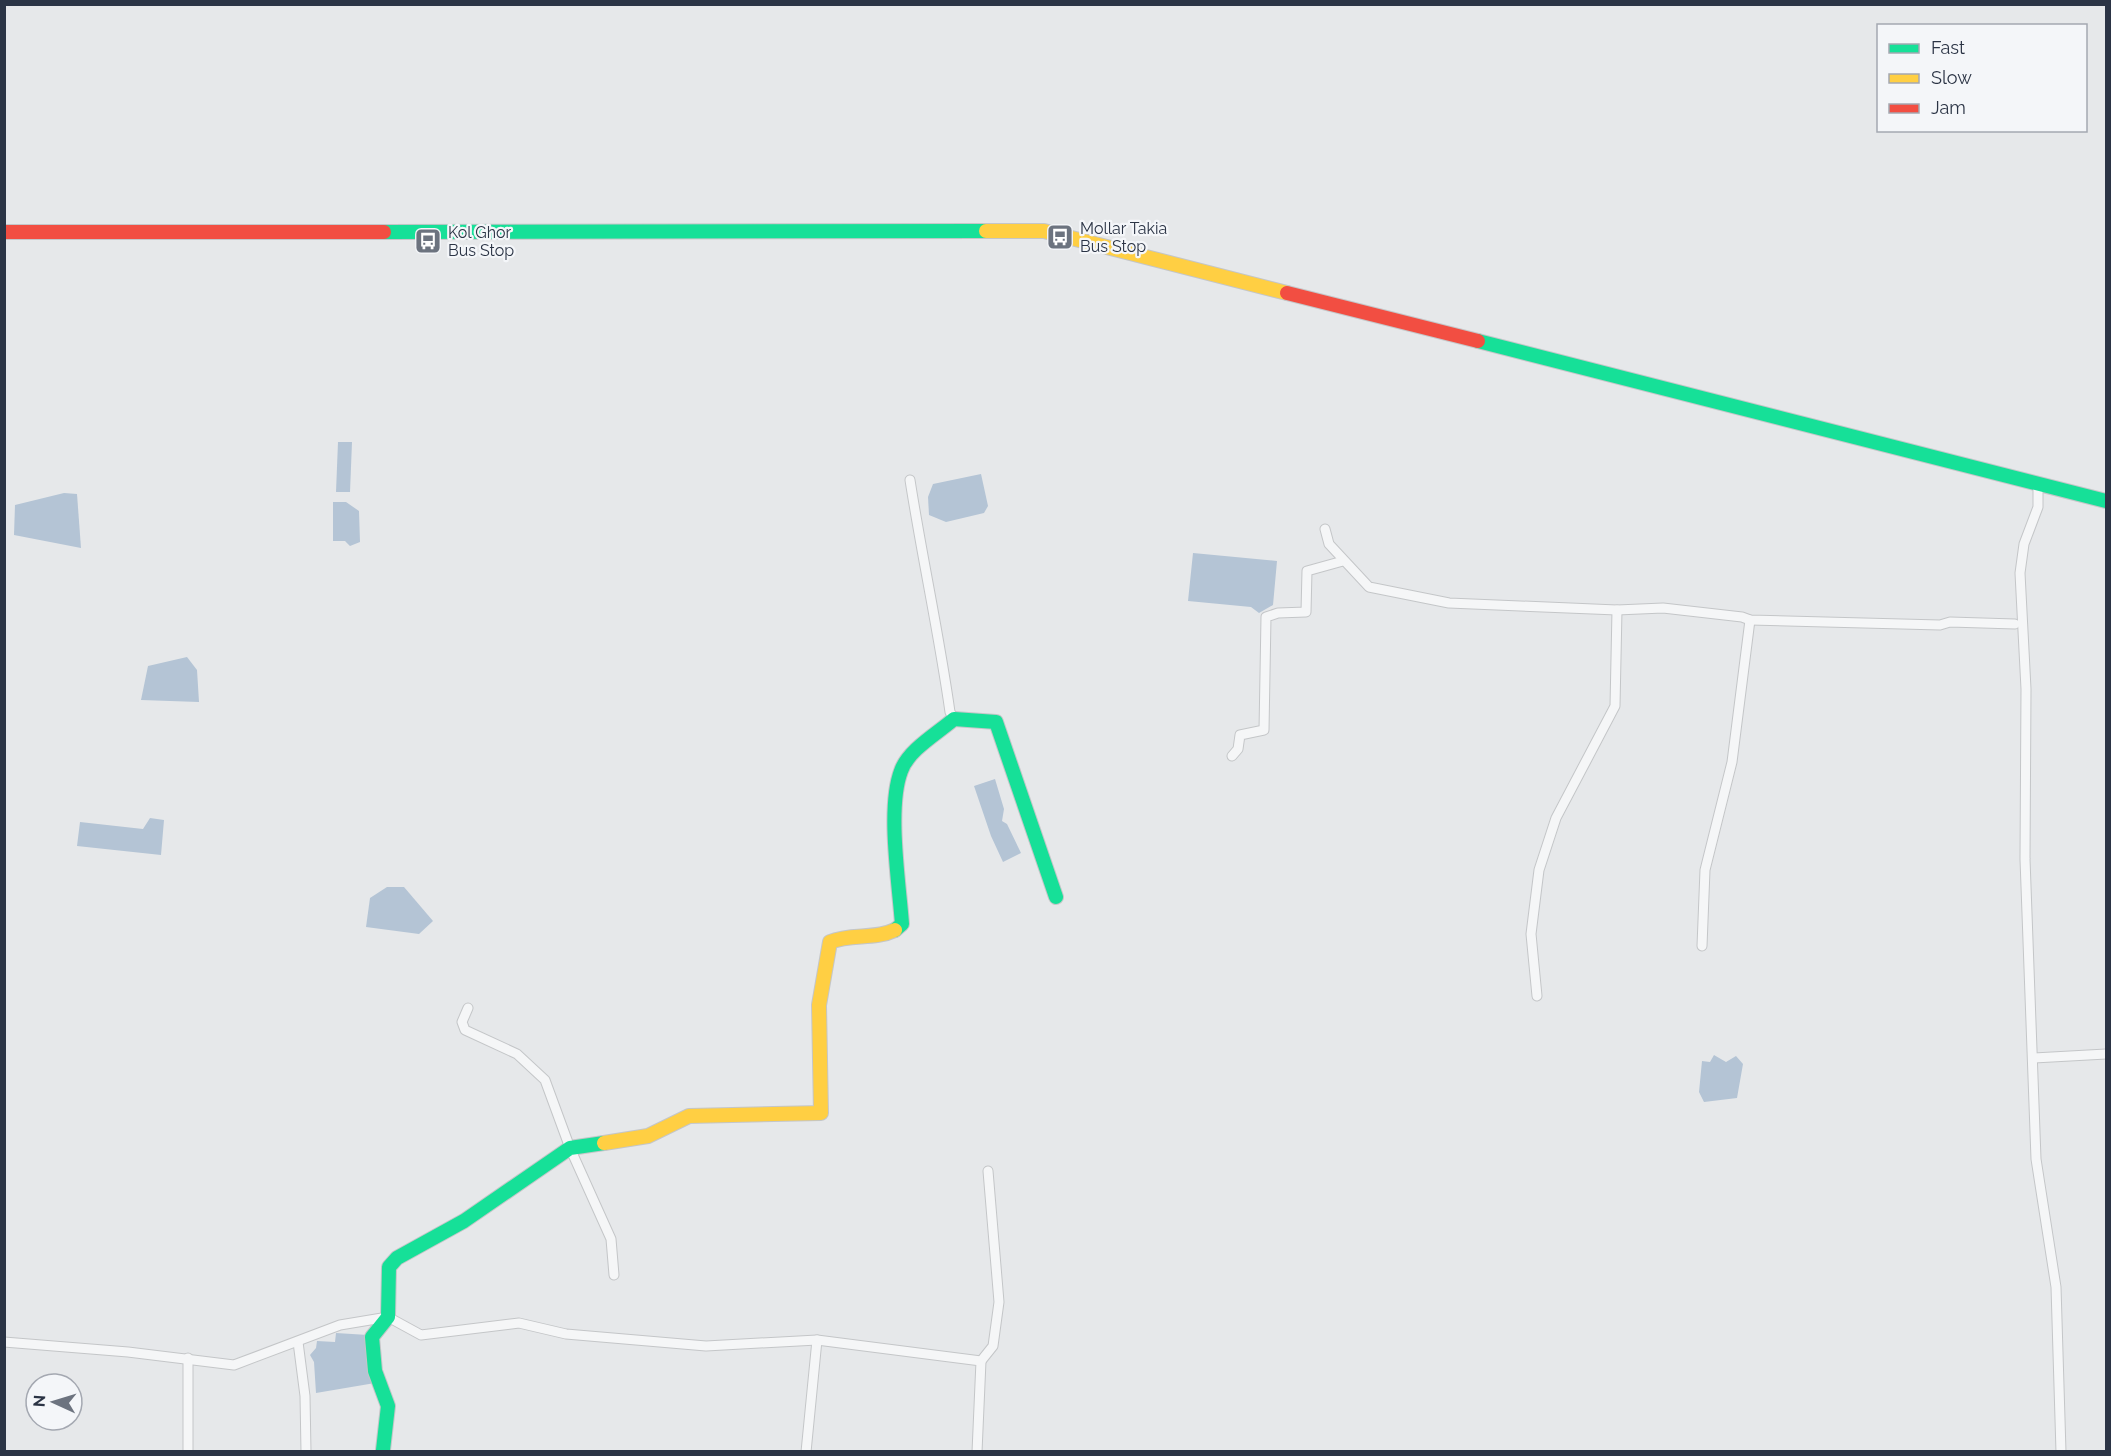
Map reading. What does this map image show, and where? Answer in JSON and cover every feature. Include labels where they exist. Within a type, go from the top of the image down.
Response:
[{"type":"main road","points":[[4,232],[1044,231],[2106,501]]},
{"type":"main road","points":[[384,1450],[388,1406],[375,1371],[372,1337],[388,1317],[389,1267],[397,1258],[464,1221],[570,1148],[648,1136],[689,1116],[821,1113],[819,1018],[825,957],[830,942],[842,935],[883,936],[894,933],[902,924],[896,832],[897,792],[901,769],[915,752],[954,719],[996,722],[1056,897]]},
{"type":"street","points":[[910,480],[926,579],[939,628],[950,712],[954,719]]},
{"type":"street","points":[[2038,483],[2038,507],[2024,544],[2019,596],[2026,689],[2025,859],[2036,1159],[2056,1287],[2061,1452]]},
{"type":"street","points":[[1324,529],[1329,544],[1342,561],[1369,587],[1449,603],[1617,610],[1663,608],[1742,617],[1750,620],[1941,625],[1950,622],[2015,624]]},
{"type":"street","points":[[1232,756],[1238,749],[1240,735],[1264,730],[1266,617],[1278,613],[1306,612],[1307,571],[1342,561]]},
{"type":"street","points":[[1537,996],[1531,934],[1539,870],[1556,818],[1615,706],[1617,610]]},
{"type":"street","points":[[1702,946],[1701,917],[1705,870],[1732,762],[1750,620]]},
{"type":"street","points":[[468,1008],[462,1022],[465,1030],[517,1054],[545,1080],[570,1148],[610,1239],[614,1275]]},
{"type":"street","points":[[2034,1059],[2106,1053]]},
{"type":"street","points":[[981,1361],[993,1346],[999,1302],[988,1171]]},
{"type":"street","points":[[4,1342],[188,1358],[234,1365],[340,1325],[388,1317],[421,1335],[519,1323],[566,1334],[706,1346],[817,1340],[981,1361]]},
{"type":"street","points":[[806,1452],[817,1340]]},
{"type":"street","points":[[298,1342],[304,1396],[306,1452]]},
{"type":"street","points":[[188,1358],[188,1452]]},
{"type":"street","points":[[976,1452],[983,1369],[981,1361]]},
{"type":"water","points":[[338,442],[352,442],[350,492],[336,492]]},
{"type":"water","points":[[981,474],[988,506],[984,513],[946,522],[929,515],[928,497],[933,484]]},
{"type":"water","points":[[64,493],[77,494],[81,548],[14,535],[15,505]]},
{"type":"water","points":[[333,502],[346,502],[359,511],[360,542],[350,546],[345,541],[333,541]]},
{"type":"water","points":[[1193,553],[1277,561],[1273,605],[1259,613],[1251,607],[1188,601]]},
{"type":"water","points":[[187,657],[197,670],[199,702],[141,700],[148,666]]},
{"type":"water","points":[[995,779],[1004,809],[1002,821],[1007,824],[1021,853],[1003,862],[991,836],[974,786]]},
{"type":"water","points":[[150,818],[164,820],[161,855],[77,846],[80,822],[143,829]]},
{"type":"water","points":[[387,887],[404,887],[433,921],[419,934],[366,927],[370,898]]},
{"type":"water","points":[[1714,1055],[1726,1062],[1736,1056],[1743,1064],[1737,1098],[1704,1102],[1699,1092],[1702,1061],[1710,1062]]},
{"type":"water","points":[[336,1333],[368,1335],[375,1383],[316,1393],[314,1362],[310,1355],[316,1348],[317,1341],[335,1342]]},
{"type":"traffic: fast","points":[[384,232],[986,231]]},
{"type":"traffic: fast","points":[[1478,341],[2106,501]]},
{"type":"traffic: fast","points":[[895,930],[902,924],[894,825],[897,787],[901,771],[910,756],[924,742],[954,719],[996,722],[1056,897]]},
{"type":"traffic: fast","points":[[383,1450],[388,1406],[375,1371],[372,1337],[388,1317],[389,1267],[397,1258],[464,1221],[570,1148],[604,1143]]},
{"type":"traffic: slow","points":[[986,231],[1044,231],[1287,293]]},
{"type":"traffic: slow","points":[[604,1143],[648,1136],[689,1116],[821,1113],[819,1005],[830,942],[838,939],[879,935],[895,930]]},
{"type":"traffic: jam","points":[[4,232],[384,232]]},
{"type":"traffic: jam","points":[[1287,293],[1478,341]]},
{"type":"place","name":"Mollar Takia Bus Stop","points":[[1060,237]]},
{"type":"place","name":"Kol Ghor Bus Stop","points":[[428,241]]}]
